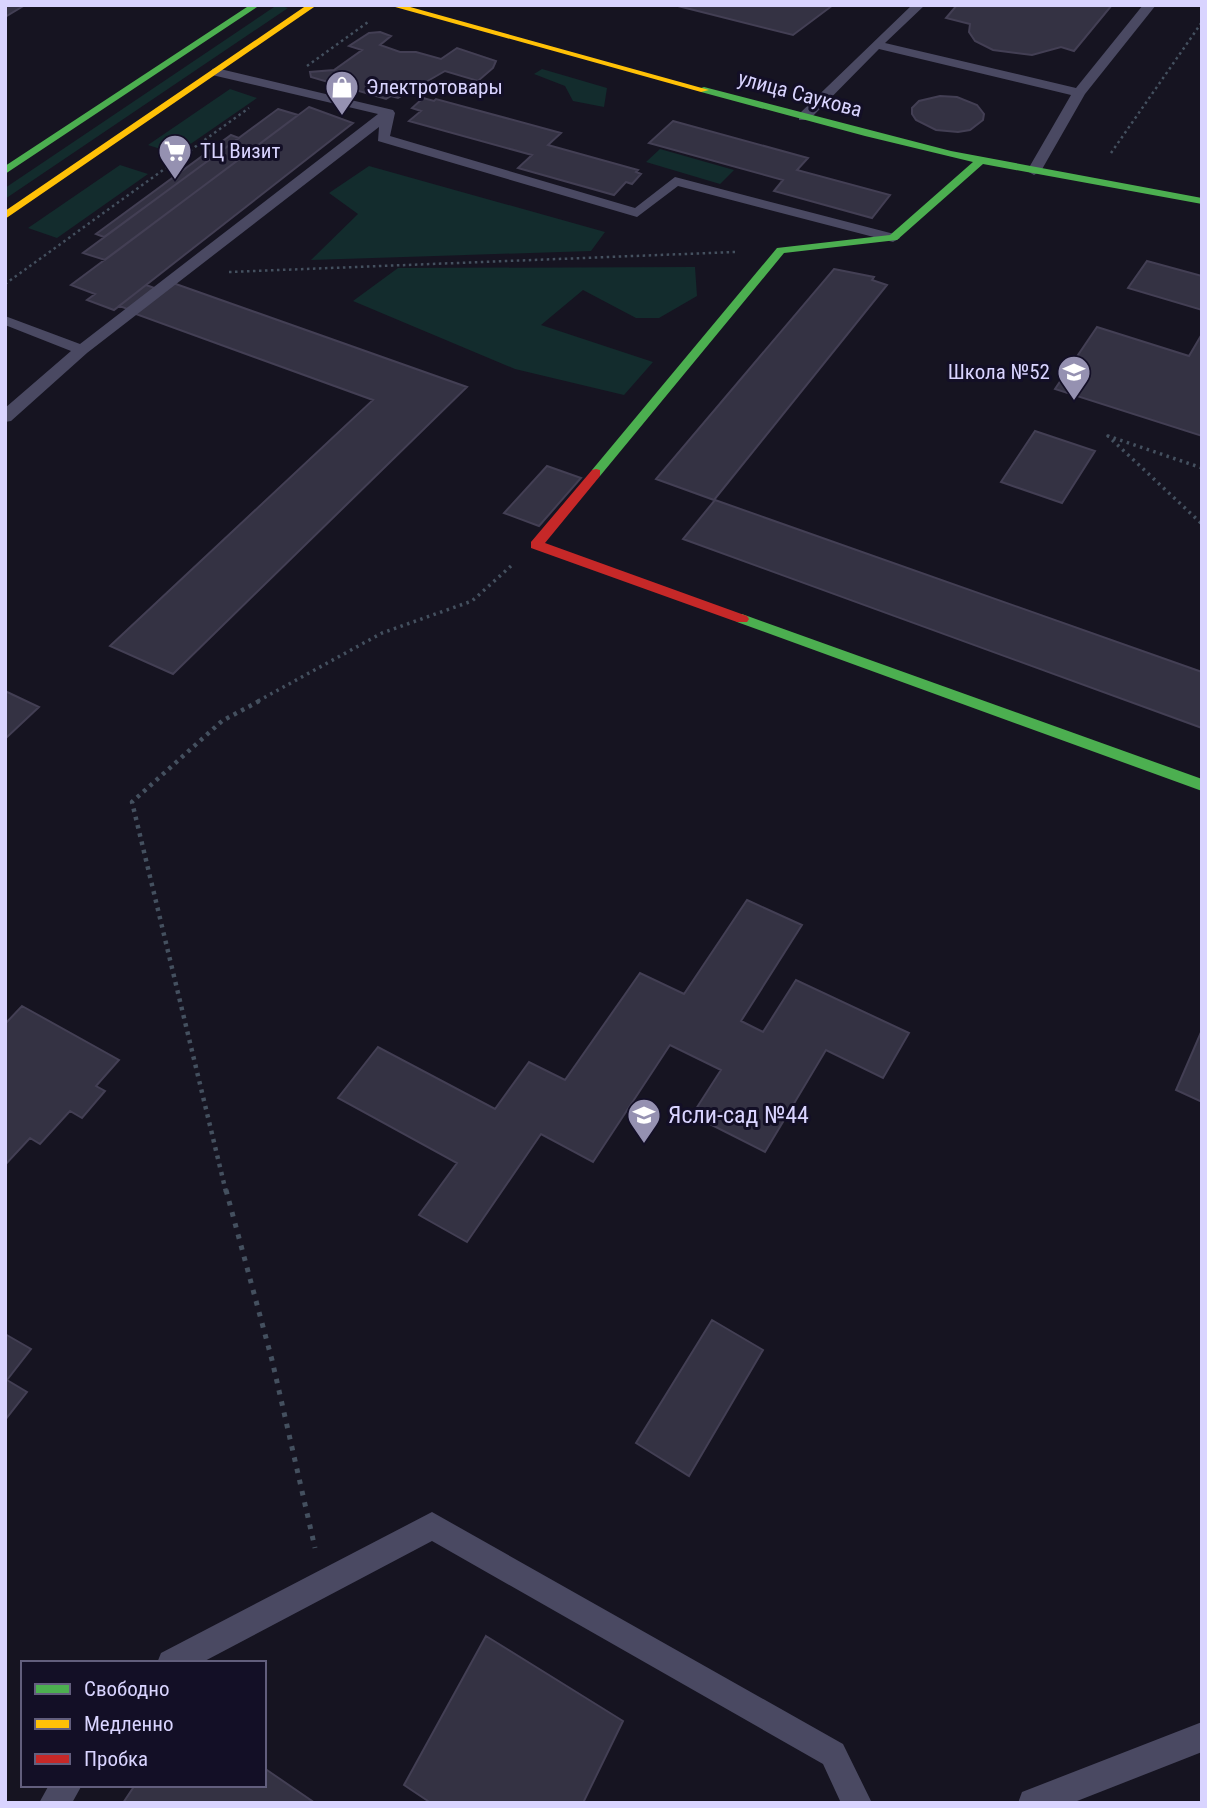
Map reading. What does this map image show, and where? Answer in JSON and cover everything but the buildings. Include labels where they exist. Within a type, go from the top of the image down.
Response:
[{"type":"street","points":[[5,172],[256,5]]},
{"type":"street","points":[[5,216],[313,5]]},
{"type":"street","name":"улица Саукова","points":[[392,5],[869,135],[1034,171],[1202,201]]},
{"type":"street","points":[[982,159],[893,238],[782,250],[536,545],[1202,785]]},
{"type":"lane","points":[[804,117],[919,5]]},
{"type":"lane","points":[[1034,171],[1079,93],[1150,5]]},
{"type":"lane","points":[[876,45],[1079,93]]},
{"type":"lane","points":[[216,72],[388,113]]},
{"type":"lane","points":[[388,113],[383,138],[637,213],[675,181],[893,238]]},
{"type":"lane","points":[[5,417],[82,349],[388,113]]},
{"type":"lane","points":[[5,320],[82,349]]},
{"type":"lane","points":[[175,1661],[432,1525],[833,1755],[856,1803]]},
{"type":"lane","points":[[1032,1803],[1202,1737]]},
{"type":"lane","points":[[54,1803],[66,1787]]},
{"type":"path","points":[[5,284],[372,18]]},
{"type":"path","points":[[1093,180],[1202,22]]},
{"type":"path","points":[[180,274],[782,250]]},
{"type":"path","points":[[1202,468],[1108,436],[1202,524]]},
{"type":"path","points":[[323,1583],[272,1360],[214,1147],[132,802],[222,721],[382,633],[472,601],[536,545]]},
{"type":"green space","points":[[277,5],[288,8],[5,199],[5,188]]},
{"type":"green space","points":[[542,69],[607,88],[604,107],[573,101],[565,86],[534,74]]},
{"type":"green space","points":[[230,89],[257,98],[176,154],[148,145]]},
{"type":"green space","points":[[660,149],[734,170],[720,184],[646,162]]},
{"type":"green space","points":[[120,165],[148,174],[57,238],[28,228]]},
{"type":"green space","points":[[369,166],[605,232],[591,251],[311,260],[358,214],[329,193]]},
{"type":"green space","points":[[695,267],[697,296],[659,318],[636,318],[583,290],[541,325],[653,362],[624,395],[515,369],[353,301],[398,268]]},
{"type":"traffic: fast","points":[[5,171],[256,5]]},
{"type":"traffic: fast","points":[[704,90],[951,154],[1202,201]]},
{"type":"traffic: fast","points":[[596,473],[781,250],[893,238],[982,159]]},
{"type":"traffic: fast","points":[[742,619],[1202,785]]},
{"type":"traffic: slow","points":[[5,216],[313,5]]},
{"type":"traffic: slow","points":[[392,5],[704,90]]},
{"type":"traffic: jam","points":[[596,473],[536,545],[742,619]]},
{"type":"place","name":"Электротовары","points":[[342,117]]},
{"type":"place","name":"ТЦ Визит","points":[[175,181]]},
{"type":"place","name":"Школа №52","points":[[1074,402]]},
{"type":"place","name":"Ясли-сад №44","points":[[644,1145]]}]
